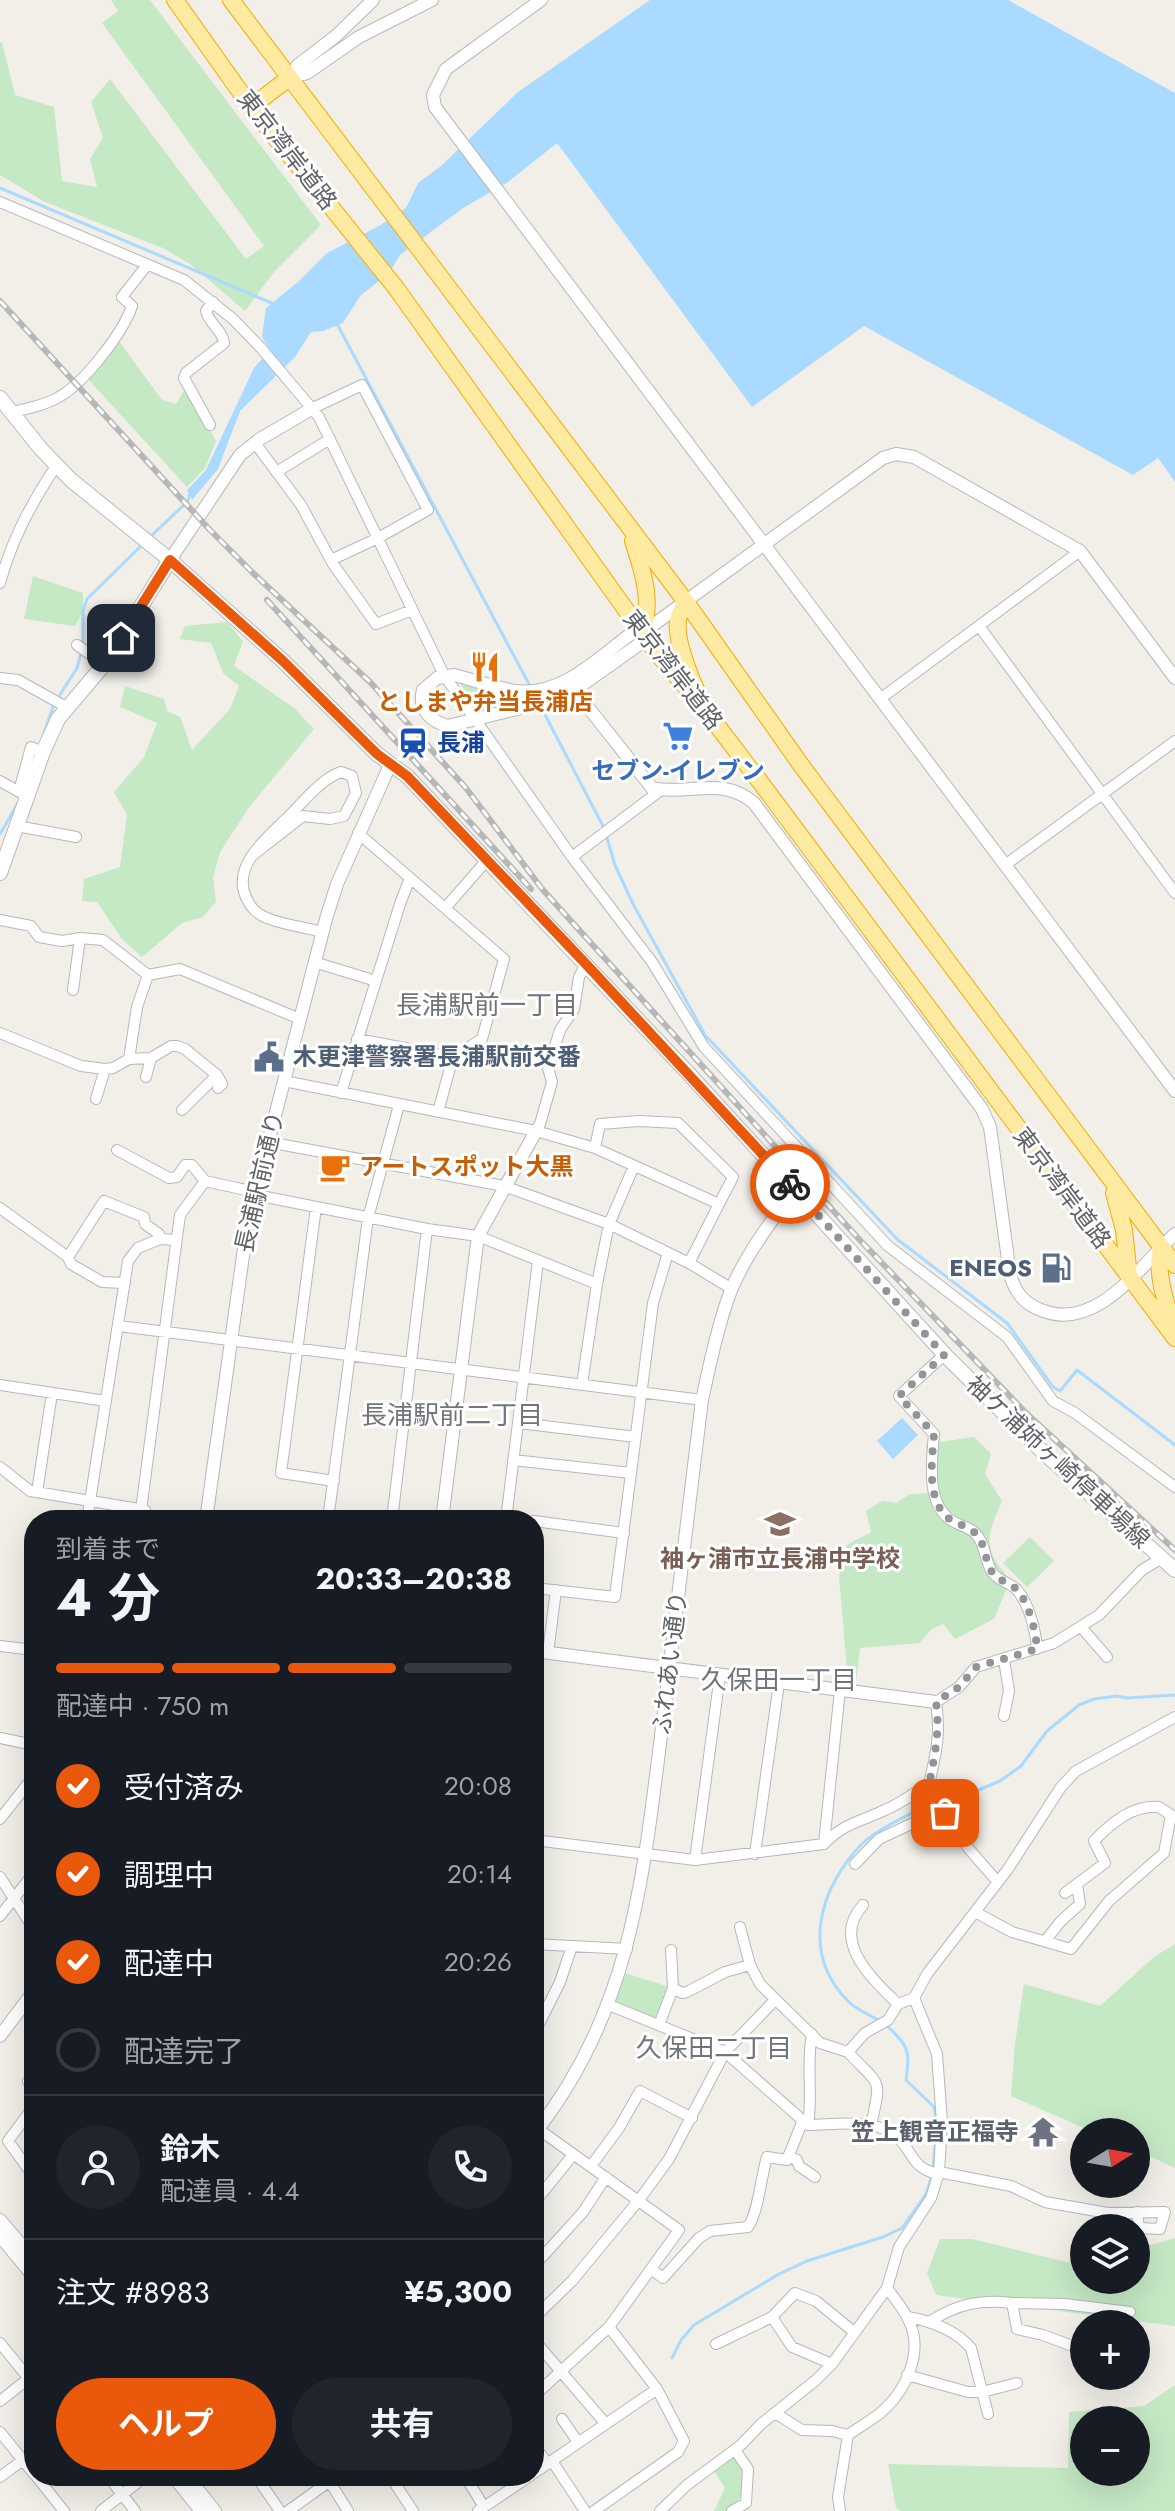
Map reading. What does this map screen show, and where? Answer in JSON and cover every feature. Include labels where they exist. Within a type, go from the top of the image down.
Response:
[{"type":"highway","name":"東京湾岸道路","points":[[175,0],[251,107],[396,288],[642,633],[703,707],[1175,1338]]},
{"type":"highway","name":"東京湾岸道路","points":[[231,0],[686,602],[801,765],[1175,1265]]},
{"type":"highway","points":[[251,107],[289,78]]},
{"type":"highway","points":[[628,528],[642,567],[648,602],[648,616],[642,633]]},
{"type":"highway","points":[[686,602],[678,618],[678,627],[690,676],[703,707]]},
{"type":"highway","points":[[1109,1177],[1120,1210],[1130,1279]]},
{"type":"highway","points":[[1161,1247],[1158,1260],[1167,1305],[1175,1325]]},
{"type":"main road","name":"袖ケ浦姉ヶ崎停車場線","points":[[0,398],[56,466],[170,560],[283,661],[390,765],[407,776],[586,964],[944,1355],[1043,1452],[1175,1570]]},
{"type":"main road","points":[[0,873],[24,794],[58,719],[170,560]]},
{"type":"street","points":[[289,78],[298,65],[336,36],[373,0]]},
{"type":"street","points":[[289,78],[307,73],[359,37],[432,0]]},
{"type":"street","points":[[541,0],[446,69],[433,95],[435,107],[1005,865],[1171,1076],[1175,1091]]},
{"type":"street","points":[[0,202],[184,280],[213,302],[261,348],[313,408],[444,675],[572,857],[652,962],[704,1047],[888,1246],[1007,1337],[1053,1401],[1075,1413],[1175,1487]]},
{"type":"street","points":[[11,412],[60,397],[80,380],[127,323],[132,306],[122,297],[147,265]]},
{"type":"street","points":[[210,425],[184,384],[184,378],[186,373],[224,343],[223,334],[208,318],[206,311],[213,302]]},
{"type":"street","points":[[170,560],[235,461],[255,443],[313,408],[362,385],[428,510],[331,560]]},
{"type":"street","points":[[278,471],[330,439]]},
{"type":"street","points":[[255,443],[301,505],[331,560],[376,624],[412,610]]},
{"type":"street","points":[[642,633],[641,643],[575,692],[551,702],[448,726],[427,715],[422,707],[423,690],[444,675],[517,691],[546,689],[567,680],[632,633],[642,633],[883,458],[896,454],[914,457],[1080,551],[1175,678]]},
{"type":"street","points":[[0,583],[9,550],[27,511],[56,466]]},
{"type":"street","points":[[880,699],[1080,551]]},
{"type":"street","points":[[979,626],[1175,893]]},
{"type":"street","points":[[77,645],[98,659]]},
{"type":"street","points":[[0,678],[18,680],[68,708]]},
{"type":"street","points":[[567,680],[652,788],[734,789],[754,803],[982,1109],[990,1127],[1010,1274],[1021,1298],[1044,1312],[1056,1315],[1080,1313],[1103,1301],[1130,1279],[1175,1234]]},
{"type":"street","points":[[1005,865],[1175,741]]},
{"type":"street","name":"長浦駅前通り","points":[[207,1510],[243,1248],[261,1195],[268,1142],[337,884],[390,765]]},
{"type":"street","points":[[253,855],[303,816],[330,819],[344,816],[356,793],[352,776],[341,772],[330,776],[253,855],[244,870],[244,895],[255,911],[266,918],[322,932]]},
{"type":"street","points":[[0,781],[24,794]]},
{"type":"street","points":[[572,857],[661,790]]},
{"type":"street","points":[[10,833],[76,837]]},
{"type":"street","points":[[357,1039],[453,1057],[482,1039],[504,959],[358,833]]},
{"type":"street","points":[[446,907],[488,859]]},
{"type":"street","points":[[341,1093],[410,878]]},
{"type":"street","points":[[0,920],[31,926],[39,937],[62,941],[80,938],[103,940],[148,975],[180,969],[300,1019]]},
{"type":"street","points":[[73,990],[80,938]]},
{"type":"street","points":[[314,962],[376,981]]},
{"type":"street","points":[[443,1510],[478,1236],[540,1124],[552,1082],[548,1068],[560,1030],[574,1009],[579,977],[586,964]]},
{"type":"street","points":[[129,1059],[137,1007],[148,975]]},
{"type":"street","points":[[0,1033],[81,1066],[105,1069],[129,1059],[151,1058],[171,1046],[177,1046],[217,1075],[222,1084],[218,1088]]},
{"type":"street","points":[[471,1046],[506,1054]]},
{"type":"street","points":[[438,1112],[453,1057]]},
{"type":"street","points":[[146,1077],[151,1058]]},
{"type":"street","points":[[96,1099],[105,1069]]},
{"type":"street","points":[[182,1110],[217,1075]]},
{"type":"street","points":[[284,1081],[536,1131],[595,1148],[719,1204]]},
{"type":"street","points":[[330,1510],[368,1218],[399,1105]]},
{"type":"street","points":[[595,1148],[600,1124],[639,1121],[678,1123],[733,1177],[689,1263]]},
{"type":"street","points":[[268,1142],[504,1186],[609,1224],[689,1263],[732,1289]]},
{"type":"street","points":[[117,1150],[169,1178],[177,1177],[188,1164],[205,1181],[261,1195],[368,1218],[478,1236],[597,1284]]},
{"type":"street","points":[[582,1384],[609,1224],[634,1166]]},
{"type":"street","points":[[144,1510],[180,1215],[205,1181]]},
{"type":"street","name":"ふれあい通り","points":[[544,2117],[570,2081],[609,2005],[627,1949],[646,1853],[702,1400],[732,1289],[745,1262],[794,1189]]},
{"type":"street","points":[[68,1257],[104,1201],[144,1217],[145,1224],[159,1234],[160,1239]]},
{"type":"street","points":[[316,1207],[281,1473],[334,1481]]},
{"type":"street","points":[[0,1208],[68,1257],[71,1264],[102,1282],[125,1283]]},
{"type":"street","points":[[393,1510],[427,1229]]},
{"type":"street","points":[[88,1510],[128,1261],[138,1248],[160,1239],[176,1240]]},
{"type":"street","points":[[544,1589],[615,1597],[653,1303],[668,1253]]},
{"type":"street","points":[[507,1510],[538,1261]]},
{"type":"street","points":[[119,1326],[702,1400]]},
{"type":"street","points":[[944,1355],[899,1396],[934,1434],[931,1464],[934,1490],[944,1514],[973,1530],[983,1543],[997,1578],[1015,1587],[1021,1594],[1037,1649]]},
{"type":"street","points":[[0,1385],[106,1401]]},
{"type":"street","points":[[37,1492],[52,1393]]},
{"type":"street","points":[[519,1423],[636,1437]]},
{"type":"street","points":[[513,1460],[631,1473]]},
{"type":"street","points":[[0,1467],[30,1491],[122,1510]]},
{"type":"street","points":[[544,1522],[624,1533]]},
{"type":"street","points":[[544,1652],[936,1702],[959,1687],[976,1667],[1054,1643],[1081,1627],[1099,1615],[1142,1570],[1162,1558]]},
{"type":"street","points":[[548,1653],[556,1590]]},
{"type":"street","points":[[1081,1627],[1107,1657]]},
{"type":"street","points":[[0,1646],[24,1649]]},
{"type":"street","points":[[1004,1660],[1009,1691],[1004,1716]]},
{"type":"street","points":[[695,1860],[720,1675]]},
{"type":"street","points":[[755,1854],[779,1683]]},
{"type":"street","points":[[824,1844],[840,1690]]},
{"type":"street","points":[[936,1702],[940,1728],[929,1784],[968,1848],[997,1881]]},
{"type":"street","points":[[848,2052],[865,2033],[888,2020],[898,2004],[914,1998],[927,1974],[1008,1869],[1046,1808],[1076,1771],[1175,1717]]},
{"type":"street","points":[[0,1738],[24,1743]]},
{"type":"street","points":[[544,1841],[695,1860],[824,1844],[837,1831],[885,1810],[929,1784]]},
{"type":"street","points":[[0,1819],[24,1789]]},
{"type":"street","points":[[975,1912],[1012,1932],[1071,1949],[1109,1901],[1164,1853],[1173,1814],[1159,1807],[1133,1810],[1105,1830],[1094,1841],[1105,1863],[1065,1893]]},
{"type":"street","points":[[855,1864],[879,1839],[943,1809]]},
{"type":"street","points":[[0,1877],[24,1914]]},
{"type":"street","points":[[0,1916],[24,1884]]},
{"type":"street","points":[[1045,1941],[1080,1904],[1077,1884]]},
{"type":"street","points":[[863,1905],[858,1910],[852,1929],[853,1947],[865,1971],[898,2004]]},
{"type":"street","points":[[740,1927],[750,1965],[760,1984],[820,2043],[848,2052],[877,2082],[879,2096],[871,2125]]},
{"type":"street","points":[[544,1945],[627,1949]]},
{"type":"street","points":[[544,2014],[560,1982],[572,1946]]},
{"type":"street","points":[[659,2025],[673,1988],[671,1950]]},
{"type":"street","points":[[673,1988],[687,1992],[725,1972],[750,1965]]},
{"type":"street","points":[[660,2511],[832,2364],[887,2288],[899,2247],[931,2198],[939,2173],[942,2122],[937,2054],[914,1998]]},
{"type":"street","points":[[544,2308],[572,2281],[639,2200],[669,2159],[725,2052],[775,2000]]},
{"type":"street","points":[[0,2036],[24,2004]]},
{"type":"street","points":[[609,2005],[725,2052],[805,2122],[871,2125],[890,2131],[908,2150],[919,2168],[1011,2186],[1045,2202],[1108,2213],[1137,2212]]},
{"type":"street","points":[[651,2269],[663,2278],[699,2238],[710,2231],[748,2227],[754,2218],[767,2157],[787,2160],[811,2108],[808,2058],[812,2034]]},
{"type":"street","points":[[591,2166],[619,2128],[640,2091],[692,2118]]},
{"type":"street","points":[[24,2119],[8,2141],[24,2163]]},
{"type":"street","points":[[544,2136],[679,2230],[609,2327],[544,2387]]},
{"type":"street","points":[[544,2191],[573,2155]]},
{"type":"street","points":[[788,2156],[815,2177]]},
{"type":"street","points":[[544,2255],[583,2212],[606,2177]]},
{"type":"street","points":[[0,2220],[24,2255]]},
{"type":"street","points":[[0,2236],[24,2259]]},
{"type":"street","points":[[840,2511],[838,2497],[848,2435],[881,2413],[907,2375],[917,2350],[908,2317],[887,2288]]},
{"type":"street","points":[[716,2344],[772,2317],[795,2293],[816,2301],[854,2332]]},
{"type":"street","points":[[931,2321],[951,2308],[990,2300],[1114,2310]]},
{"type":"street","points":[[1012,2303],[1017,2329],[1070,2345]]},
{"type":"street","points":[[772,2317],[792,2347],[832,2364]]},
{"type":"street","points":[[908,2317],[931,2321],[964,2340],[971,2348],[988,2414]]},
{"type":"street","points":[[594,2511],[678,2452],[684,2441],[657,2389],[609,2327]]},
{"type":"street","points":[[0,2343],[24,2370]]},
{"type":"street","points":[[544,2351],[605,2423]]},
{"type":"street","points":[[907,2375],[968,2392],[982,2392],[1017,2383]]},
{"type":"street","points":[[0,2401],[24,2384]]},
{"type":"street","points":[[544,2467],[657,2389]]},
{"type":"street","points":[[775,2413],[802,2430],[848,2435]]},
{"type":"street","points":[[562,2419],[578,2442]]},
{"type":"street","points":[[0,2432],[23,2460],[0,2477]]},
{"type":"street","points":[[732,2511],[746,2503],[748,2469],[735,2450]]},
{"type":"street","points":[[544,2456],[585,2511]]},
{"type":"street","points":[[44,2486],[64,2511]]},
{"type":"street","points":[[116,2486],[135,2511]]},
{"type":"street","points":[[101,2511],[133,2486]]},
{"type":"street","points":[[181,2486],[201,2511]]},
{"type":"street","points":[[195,2486],[215,2511]]},
{"type":"street","points":[[263,2486],[280,2511]]},
{"type":"street","points":[[288,2511],[320,2486]]},
{"type":"street","points":[[334,2486],[348,2511]]},
{"type":"street","points":[[397,2486],[413,2511]]},
{"type":"street","points":[[470,2486],[481,2509],[516,2486]]},
{"type":"green space","points":[[111,0],[150,0],[321,225],[274,272],[245,311],[190,264],[163,248],[45,202],[0,175],[2,42],[15,95],[54,107],[62,181],[97,187],[90,159],[103,138],[91,102],[110,79],[246,259],[264,246],[102,23],[118,11]]},
{"type":"green space","points":[[118,340],[162,400],[176,404],[185,389],[216,441],[205,468],[187,487],[85,376]]},
{"type":"green space","points":[[33,576],[83,593],[83,611],[75,626],[24,619]]},
{"type":"green space","points":[[227,622],[243,641],[234,666],[294,708],[314,729],[250,806],[220,852],[213,878],[216,902],[203,917],[182,923],[142,957],[122,939],[97,902],[82,901],[84,879],[120,867],[127,815],[114,792],[144,757],[157,723],[120,707],[125,686],[164,699],[167,711],[180,717],[192,750],[230,709],[239,686],[223,673],[211,643],[180,639],[185,626]]},
{"type":"green space","points":[[460,683],[515,697],[546,697],[477,713]]},
{"type":"green space","points":[[974,1437],[991,1454],[985,1474],[1002,1501],[990,1542],[995,1559],[1010,1580],[994,1619],[955,1639],[943,1624],[932,1629],[919,1643],[860,1648],[856,1681],[848,1680],[839,1576],[847,1545],[871,1532],[866,1511],[882,1501],[896,1503],[910,1494],[929,1493],[926,1444]]},
{"type":"green space","points":[[1030,1537],[1054,1561],[1027,1587],[1003,1563]]},
{"type":"green space","points":[[1175,1944],[1175,2168],[1150,2156],[1150,2118],[1070,2118],[1070,2122],[1011,2096],[1024,1984],[1100,2006],[1154,1957]]},
{"type":"green space","points":[[621,1972],[673,1988],[659,2025],[609,2005]]},
{"type":"green space","points":[[1175,2238],[1175,2326],[1150,2323],[1150,2310],[1070,2312],[936,2295],[927,2273],[940,2239],[972,2239],[1070,2263],[1070,2294],[1150,2294],[1150,2245]]},
{"type":"green space","points":[[1175,2385],[1175,2511],[901,2511],[896,2508],[888,2464],[1068,2468],[1069,2412],[1070,2486],[1150,2486],[1150,2406],[1144,2406]]},
{"type":"green space","points":[[732,2451],[746,2467],[746,2490],[729,2511],[714,2511],[725,2488],[712,2468]]},
{"type":"water","points":[[650,0],[1008,0],[1175,93],[1175,482],[1158,458],[1133,475],[864,326],[752,407],[557,143],[508,182],[463,208],[400,255],[389,273],[361,295],[343,323],[311,332],[295,357],[240,411],[218,469],[192,500],[187,490],[206,470],[254,368],[270,350],[262,337],[266,308],[327,253],[406,208],[418,183],[441,166],[518,92]]},
{"type":"water","points":[[902,1418],[918,1435],[893,1459],[877,1441]]},
{"type":"waterway","points":[[0,188],[274,304]]},
{"type":"waterway","points":[[336,322],[530,686]]},
{"type":"waterway","points":[[150,537],[188,501],[190,493]]},
{"type":"waterway","points":[[83,646],[83,611],[87,599],[142,545]]},
{"type":"waterway","points":[[43,736],[54,704],[77,668],[81,653]]},
{"type":"waterway","points":[[541,707],[604,828]]},
{"type":"waterway","points":[[0,834],[18,803]]},
{"type":"waterway","points":[[606,835],[615,865],[633,904],[705,1035],[897,1239],[1007,1323],[1053,1387],[1060,1391],[1077,1370],[1175,1445]]},
{"type":"waterway","points":[[942,1797],[976,1791],[1000,1781],[1021,1766],[1047,1731],[1079,1705],[1117,1696],[1175,1695]]},
{"type":"waterway","points":[[880,2021],[849,2002],[824,1963],[820,1943],[826,1901],[835,1880],[862,1844],[887,1826],[936,1801]]},
{"type":"waterway","points":[[886,2025],[906,2049],[906,2080],[934,2107],[937,2126],[933,2168]]},
{"type":"waterway","points":[[672,2358],[681,2340],[694,2325],[779,2274],[902,2228],[926,2194],[932,2176]]},
{"type":"railway","points":[[0,301],[210,530],[370,682],[466,788],[543,890],[858,1238],[1026,1413],[1175,1550]]},
{"type":"railway","points":[[267,600],[531,889]]},
{"type":"way so far","points":[[790,1184],[944,1355],[899,1396],[934,1434],[931,1464],[934,1490],[944,1514],[973,1530],[983,1543],[987,1560],[997,1578],[1015,1587],[1021,1594],[1036,1639],[1037,1649],[976,1667],[959,1687],[936,1702],[940,1728],[929,1784],[945,1813]]},
{"type":"place","name":"としまや弁当長浦店","points":[[485,667]]},
{"type":"place","name":"セブン-イレブン","points":[[678,736]]},
{"type":"place","name":"長浦","points":[[413,743]]},
{"type":"place","name":"木更津警察署長浦駅前交番","points":[[269,1057]]},
{"type":"place","name":"アートスポット大黒","points":[[335,1167]]},
{"type":"place","name":"ENEOS","points":[[1056,1268]]},
{"type":"place","name":"袖ヶ浦市立長浦中学校","points":[[780,1524]]},
{"type":"place","name":"笠上観音正福寺","points":[[1043,2132]]},
{"type":"district","name":"長浦駅前一丁目","points":[[487,1005]]},
{"type":"district","name":"長浦駅前二丁目","points":[[452,1415]]},
{"type":"district","name":"久保田一丁目","points":[[779,1680]]},
{"type":"district","name":"久保田二丁目","points":[[714,2048]]},
{"type":"route","points":[[121,638],[170,560],[283,661],[377,754],[407,776],[790,1184]]}]
